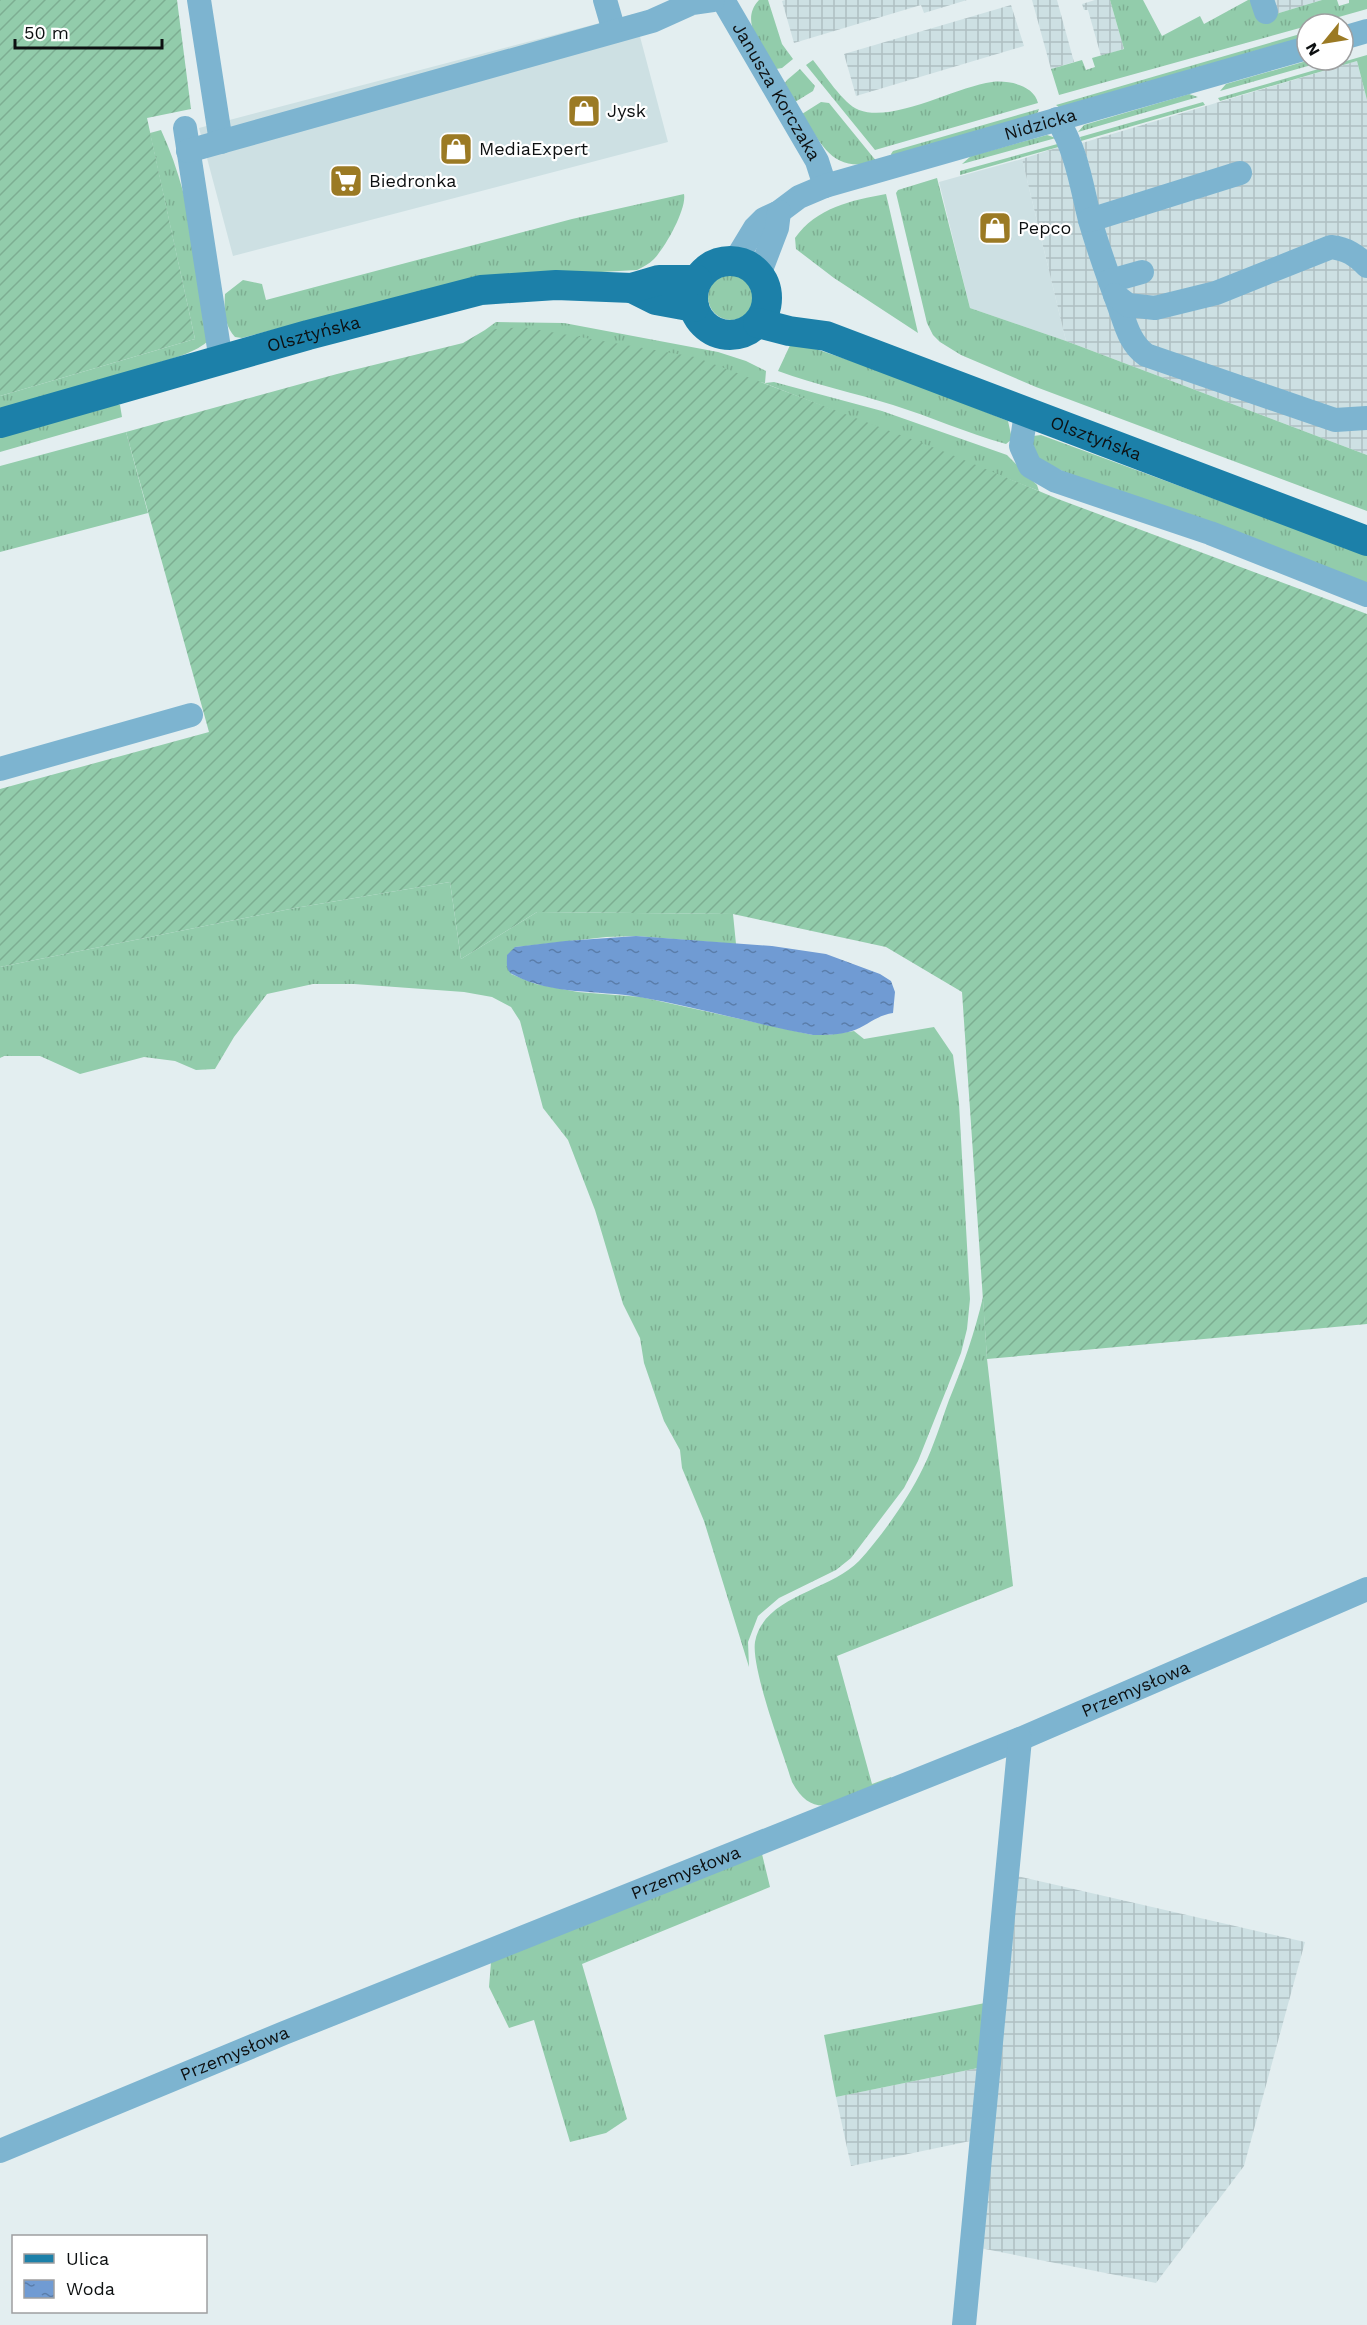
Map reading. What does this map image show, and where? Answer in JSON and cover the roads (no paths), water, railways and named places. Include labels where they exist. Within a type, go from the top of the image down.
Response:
[{"type":"main road","points":[[724,261],[747,268],[767,294],[763,313],[749,330],[739,334],[716,333],[698,318],[695,294],[704,271],[724,261]]},
{"type":"main road","name":"Olsztyńska","points":[[0,423],[408,307],[481,290],[556,285],[632,288],[656,300],[695,294]]},
{"type":"main road","name":"Olsztyńska","points":[[763,313],[798,314],[826,336],[1367,541]]},
{"type":"street","points":[[199,0],[221,142]]},
{"type":"street","points":[[606,0],[614,32]]},
{"type":"street","points":[[221,361],[186,140],[221,142],[614,32],[652,21],[692,3],[712,0]]},
{"type":"street","name":"Janusza Korczaka","points":[[723,0],[817,161],[825,186]]},
{"type":"street","name":"Nidzicka","points":[[747,268],[777,228],[779,212],[799,197],[825,186],[1295,51]]},
{"type":"street","points":[[1057,119],[1069,138],[1080,171],[1090,220],[1130,336],[1138,349],[1146,355],[1335,420],[1367,418]]},
{"type":"street","points":[[1090,220],[1240,173]]},
{"type":"street","points":[[1113,288],[1128,304],[1155,308],[1216,292],[1331,247],[1343,249],[1358,256],[1367,266]]},
{"type":"street","points":[[1113,288],[1142,272]]},
{"type":"street","points":[[1026,413],[1022,446],[1030,466],[1056,480],[1210,533],[1367,595]]},
{"type":"street","points":[[0,769],[191,715]]},
{"type":"street","name":"Przemysłowa","points":[[0,2151],[284,2033],[1020,1739],[1367,1589]]},
{"type":"street","points":[[964,2325],[1020,1739]]},
{"type":"water","points":[[636,936],[772,946],[826,954],[880,974],[891,981],[895,992],[893,1013],[847,1032],[813,1035],[639,997],[544,986],[514,975],[507,967],[507,955],[515,947]]},
{"type":"place","name":"Jysk","points":[[584,111]]},
{"type":"place","name":"MediaExpert","points":[[456,149]]},
{"type":"place","name":"Biedronka","points":[[346,181]]},
{"type":"place","name":"Pepco","points":[[995,228]]}]
